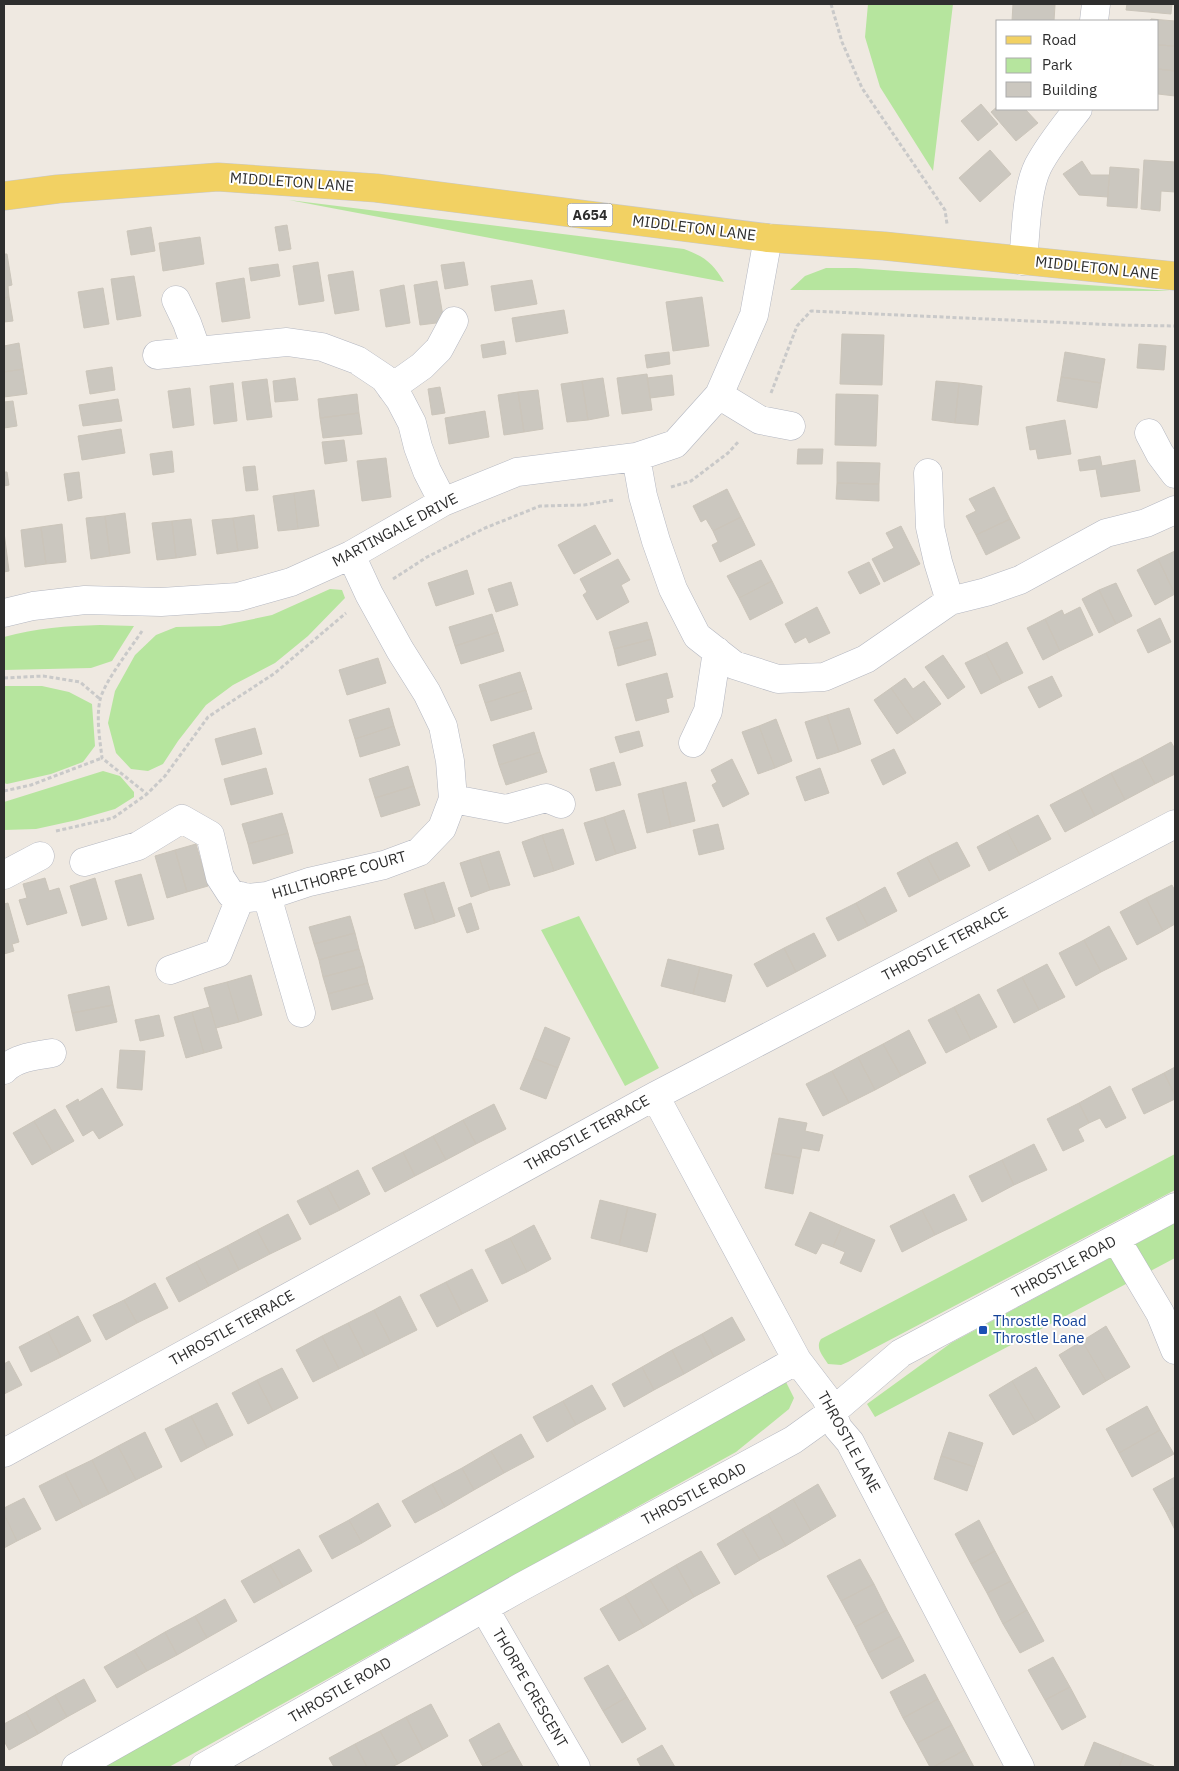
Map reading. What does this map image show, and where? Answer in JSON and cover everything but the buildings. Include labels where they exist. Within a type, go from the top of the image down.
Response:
[{"type":"main road","name":"MIDDLETON LANE","points":[[4,196],[58,189],[218,177],[376,188],[768,238],[884,246],[1175,276]]},
{"type":"street","points":[[1094,20],[1096,4]]},
{"type":"street","points":[[1023,261],[1030,197],[1037,168],[1050,145],[1077,110]]},
{"type":"street","name":"MARTINGALE DRIVE","points":[[4,613],[33,606],[85,600],[162,602],[238,597],[291,582],[351,555],[444,502],[517,472],[636,457],[675,444],[719,395],[754,316],[768,238]]},
{"type":"street","points":[[176,300],[188,323],[197,350]]},
{"type":"street","points":[[391,388],[422,366],[440,349],[454,321]]},
{"type":"street","points":[[157,355],[287,342],[322,347],[357,360],[384,378],[400,400],[412,423],[427,471],[444,502]]},
{"type":"street","points":[[719,395],[760,420],[791,426]]},
{"type":"street","points":[[1149,433],[1160,454],[1175,474]]},
{"type":"street","points":[[636,457],[643,496],[656,541],[673,589],[697,636],[734,664],[778,679],[824,677],[866,659],[950,600],[986,592],[1020,580],[1106,533],[1146,523],[1175,510]]},
{"type":"street","points":[[928,473],[930,527],[938,562],[950,600]]},
{"type":"street","name":"HILLTHORPE COURT","points":[[254,896],[384,865],[419,852],[442,828],[453,799],[450,761],[443,726],[427,693],[400,650],[369,594],[351,555]]},
{"type":"street","points":[[693,743],[708,711],[716,651]]},
{"type":"street","points":[[453,799],[506,809],[546,798],[561,804]]},
{"type":"street","points":[[84,862],[138,846],[182,819],[210,835],[220,877],[231,894],[254,896]]},
{"type":"street","name":"THROSTLE TERRACE","points":[[4,1453],[655,1096],[1175,824]]},
{"type":"street","points":[[4,875],[40,856]]},
{"type":"street","points":[[170,970],[218,954],[254,896]]},
{"type":"street","points":[[254,896],[301,1014]]},
{"type":"street","points":[[4,1070],[9,1064],[30,1057],[52,1053]]},
{"type":"street","name":"THROSTLE LANE","points":[[655,1096],[797,1360],[826,1398],[838,1428],[850,1442],[1020,1767]]},
{"type":"street","name":"THROSTLE ROAD","points":[[204,1767],[484,1608],[793,1440],[832,1412],[901,1354],[1175,1208]]},
{"type":"street","points":[[1116,1238],[1160,1313],[1175,1350]]},
{"type":"street","points":[[76,1767],[797,1360]]},
{"type":"street","name":"THORPE CRESCENT","points":[[484,1608],[576,1767]]},
{"type":"path","points":[[831,4],[842,42],[862,88],[945,210],[951,254]]},
{"type":"path","points":[[53,831],[71,829],[113,818],[147,794],[165,776],[208,717],[275,673],[369,594],[427,557],[485,528],[540,506],[584,505],[643,496],[691,481],[728,452],[760,420],[797,326],[811,311],[1175,326]]},
{"type":"path","points":[[147,794],[102,758],[99,726],[100,699],[112,675],[162,602]]},
{"type":"path","points":[[4,678],[43,676],[80,682],[100,699]]},
{"type":"path","points":[[4,792],[31,785],[102,758]]},
{"type":"green space","points":[[868,4],[953,4],[933,171],[880,87],[865,37]]},
{"type":"green space","points":[[289,200],[684,249],[708,261],[724,282]]},
{"type":"green space","points":[[826,268],[856,268],[1171,291],[790,290],[805,276]]},
{"type":"green space","points":[[330,589],[342,590],[345,598],[308,636],[275,663],[233,685],[206,705],[163,764],[148,771],[131,769],[116,753],[108,723],[115,691],[135,655],[156,635],[176,627],[220,626],[272,615]]},
{"type":"green space","points":[[100,625],[134,626],[112,661],[91,668],[4,670],[4,637],[52,628]]},
{"type":"green space","points":[[4,686],[42,686],[69,692],[92,704],[95,746],[83,762],[51,774],[7,784],[4,783]]},
{"type":"green space","points":[[103,771],[120,776],[134,792],[134,797],[115,809],[77,820],[36,829],[4,830],[4,802]]},
{"type":"green space","points":[[579,916],[659,1068],[625,1086],[541,930]]},
{"type":"green space","points":[[1175,1154],[1175,1190],[848,1362],[841,1365],[828,1364],[822,1355],[819,1349],[821,1339]]},
{"type":"green space","points":[[1175,1223],[1175,1258],[875,1417],[867,1404],[951,1343]]},
{"type":"green space","points":[[786,1382],[794,1398],[789,1409],[736,1452],[169,1767],[96,1767]]},
{"type":"place","name":"Throstle Road Throstle Lane","points":[[983,1330]]}]
